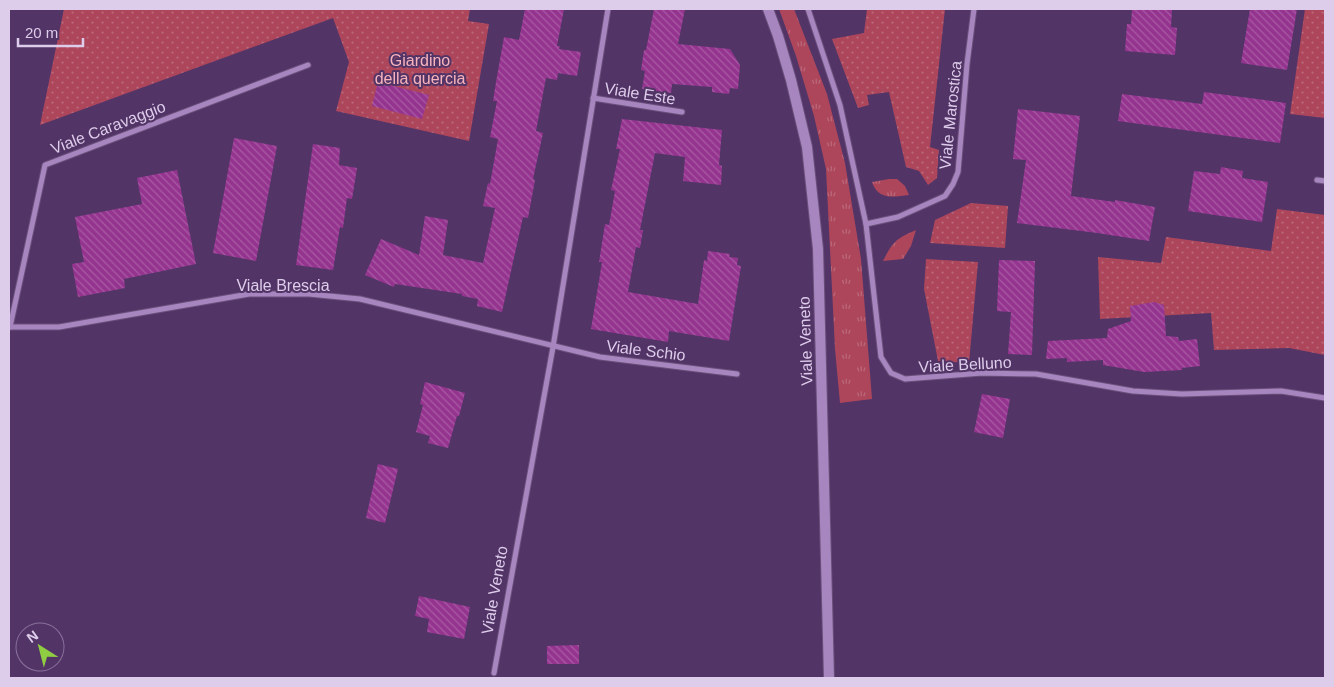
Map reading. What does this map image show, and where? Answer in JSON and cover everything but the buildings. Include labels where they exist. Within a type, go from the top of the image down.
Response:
[{"type":"main road","name":"Viale Veneto","points":[[768,9],[791,80],[806,147],[818,249],[829,678]]},
{"type":"street","name":"Viale Veneto","points":[[494,673],[553,347],[608,9]]},
{"type":"street","name":"Viale Belluno","points":[[808,9],[840,105],[866,224],[881,357],[891,373],[905,379],[982,373],[1036,374],[1133,391],[1182,394],[1281,391],[1325,398]]},
{"type":"street","name":"Viale Marostica","points":[[866,224],[898,217],[922,208],[945,196],[953,184],[958,172],[966,64],[974,9]]},
{"type":"street","name":"Viale Caravaggio","points":[[9,327],[45,165],[308,65]]},
{"type":"street","name":"Viale Este","points":[[593,98],[682,112]]},
{"type":"street","points":[[1317,180],[1325,181]]},
{"type":"street","name":"Viale Brescia","points":[[9,327],[59,327],[249,294],[309,294],[360,299],[553,347]]},
{"type":"street","name":"Viale Schio","points":[[553,347],[600,357],[737,374]]},
{"type":"green space","name":"Giardino della quercia","points":[[64,9],[470,9],[468,21],[489,24],[469,141],[336,111],[349,62],[333,18],[40,125]]},
{"type":"green space","points":[[779,9],[794,9],[827,94],[845,163],[861,259],[872,399],[840,403],[835,349],[826,169],[814,116],[796,56]]},
{"type":"green space","points":[[867,9],[945,9],[930,147],[939,150],[937,178],[928,185],[919,171],[906,167],[889,92],[867,95],[869,105],[858,108],[832,39],[864,33]]},
{"type":"green space","points":[[1305,9],[1325,9],[1325,118],[1290,114]]},
{"type":"green space","points":[[897,179],[905,186],[909,195],[892,197],[882,195],[872,182]]},
{"type":"green space","points":[[971,203],[1008,206],[1005,248],[930,243],[935,220]]},
{"type":"green space","points":[[1277,209],[1325,215],[1325,355],[1289,348],[1214,350],[1211,313],[1100,319],[1098,257],[1161,263],[1166,237],[1271,251]]},
{"type":"green space","points":[[916,230],[911,246],[903,259],[883,261],[896,241]]},
{"type":"green space","points":[[926,259],[978,262],[969,363],[938,361],[924,289]]}]
